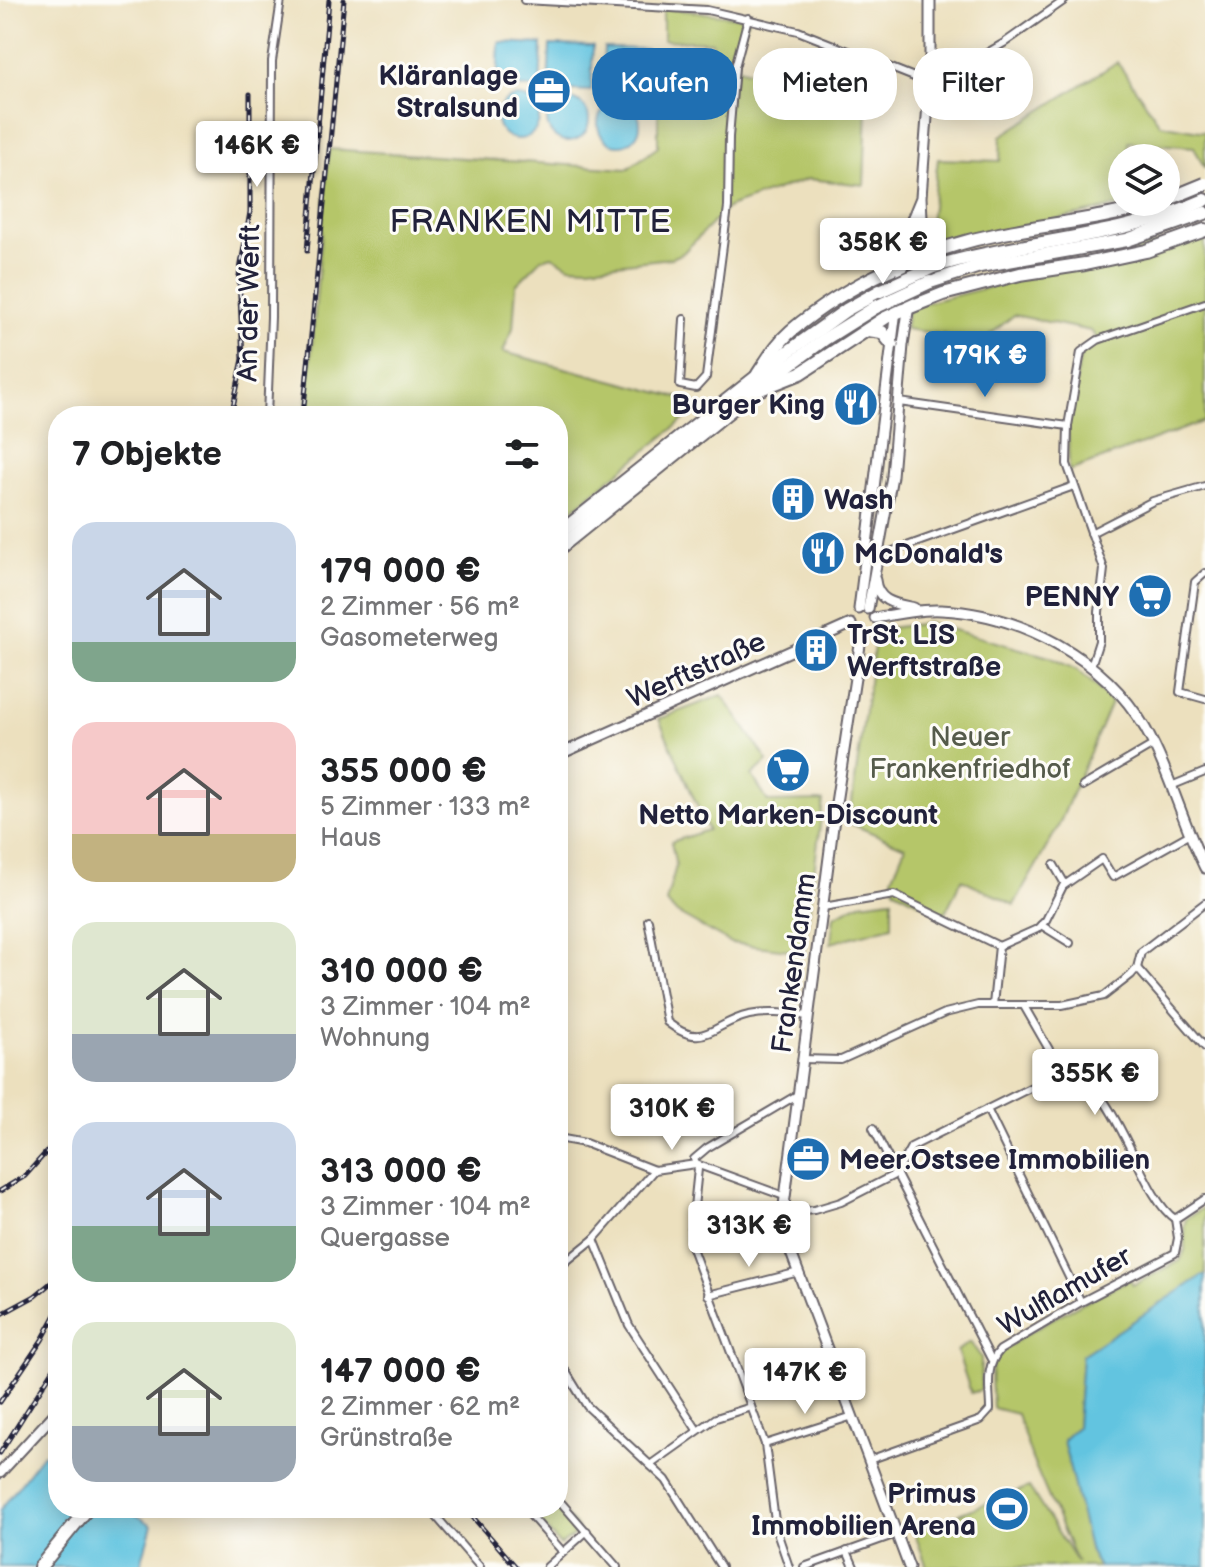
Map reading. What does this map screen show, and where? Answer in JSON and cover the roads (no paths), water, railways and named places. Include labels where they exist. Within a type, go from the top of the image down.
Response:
[{"type":"highway","points":[[1180,193],[1202,182]]},
{"type":"highway","points":[[568,541],[753,392],[825,339],[876,307],[930,282],[980,266],[1101,239],[1205,200]]},
{"type":"highway","points":[[568,526],[823,325],[880,291],[933,267],[1007,248],[1153,233],[1205,213]]},
{"type":"highway","points":[[758,374],[776,346],[790,332],[845,295],[903,265],[945,248],[999,234],[1108,216]]},
{"type":"highway","points":[[753,392],[801,373],[908,307],[981,282],[1105,261],[1205,230]]},
{"type":"highway","points":[[919,238],[929,246],[945,248]]},
{"type":"highway","points":[[868,330],[882,332],[892,344]]},
{"type":"highway","points":[[40,1567],[80,1518]]},
{"type":"main road","points":[[930,0],[930,48]]},
{"type":"main road","points":[[868,612],[892,476],[908,307],[922,218],[927,120]]},
{"type":"main road","points":[[921,197],[908,229],[892,344],[878,471],[868,612],[872,628],[862,632],[851,624],[852,615],[868,612],[958,611],[1012,624],[1059,644],[1091,666],[1130,706],[1153,745],[1190,834],[1201,851],[1205,868]]},
{"type":"main road","points":[[875,576],[875,587],[883,598],[921,610]]},
{"type":"main road","name":"Werftstraße","points":[[568,751],[851,624]]},
{"type":"main road","name":"Frankendamm","points":[[862,632],[783,1213],[785,1233],[909,1567]]},
{"type":"main road","points":[[0,1473],[48,1421]]},
{"type":"street","name":"An der Werft","points":[[267,406],[271,317],[272,61],[281,0]]},
{"type":"street","points":[[524,0],[707,10],[748,18],[798,31],[913,77]]},
{"type":"street","points":[[995,48],[1065,0]]},
{"type":"street","points":[[684,319],[680,385],[696,388],[706,377],[728,207],[729,137],[735,67],[748,18]]},
{"type":"street","points":[[1202,182],[1205,191]]},
{"type":"street","points":[[1091,666],[1099,641],[1104,569],[1067,464],[1068,426],[1081,352],[1088,345],[1205,303]]},
{"type":"street","points":[[899,402],[1068,426]]},
{"type":"street","points":[[879,556],[1074,486]]},
{"type":"street","points":[[1091,533],[1153,501],[1205,486]]},
{"type":"street","points":[[1205,573],[1195,582],[1180,692],[1205,699]]},
{"type":"street","points":[[1083,786],[1153,745]]},
{"type":"street","points":[[1171,786],[1205,772]]},
{"type":"street","points":[[999,946],[1041,925],[1065,884],[1102,859],[1113,877],[1190,834]]},
{"type":"street","points":[[1054,865],[1065,884]]},
{"type":"street","points":[[823,907],[894,895],[999,946]]},
{"type":"street","points":[[802,1059],[841,1060],[945,1013],[963,1008],[1062,1005],[1104,996],[1137,968],[1141,952],[1205,903]]},
{"type":"street","points":[[648,920],[667,1022],[682,1034],[702,1036],[731,1021],[760,1013],[808,1016]]},
{"type":"street","points":[[1041,925],[1070,943]]},
{"type":"street","points":[[993,1005],[999,946]]},
{"type":"street","points":[[1137,968],[1205,1047]]},
{"type":"street","points":[[1024,1006],[1062,1072]]},
{"type":"street","points":[[783,1213],[814,1210],[841,1202],[896,1174],[911,1147],[1062,1072],[1071,1072],[1090,1083],[1130,1144],[1163,1211],[1175,1219],[1205,1199]]},
{"type":"street","points":[[789,1567],[776,1529],[765,1444],[708,1295],[691,1236],[698,1169],[694,1159],[707,1148],[797,1095]]},
{"type":"street","points":[[987,1109],[1081,1302]]},
{"type":"street","points":[[873,1128],[991,1359]]},
{"type":"street","points":[[568,1140],[585,1143],[654,1170],[696,1164],[784,1196]]},
{"type":"street","points":[[568,1260],[594,1239],[654,1170]]},
{"type":"street","name":"Wulflamufer","points":[[869,1460],[981,1420],[990,1410],[988,1385],[991,1359],[1000,1350],[1081,1302],[1175,1253],[1178,1238],[1175,1219]]},
{"type":"street","points":[[594,1239],[629,1325],[697,1430]]},
{"type":"street","points":[[708,1295],[799,1272]]},
{"type":"street","points":[[568,1375],[587,1406],[666,1480],[721,1567]]},
{"type":"street","points":[[650,1465],[716,1418],[751,1407]]},
{"type":"street","points":[[765,1444],[853,1416]]},
{"type":"street","points":[[568,1510],[617,1567]]},
{"type":"street","points":[[438,1518],[480,1567]]},
{"type":"street","points":[[533,1518],[563,1552]]},
{"type":"street","points":[[547,1567],[587,1531]]},
{"type":"street","points":[[804,1567],[896,1534]]},
{"type":"street","points":[[847,1551],[854,1567]]},
{"type":"water","points":[[499,42],[542,44],[540,88],[497,87]]},
{"type":"water","points":[[550,45],[593,46],[591,91],[548,89]]},
{"type":"water","points":[[518,97],[533,103],[539,118],[533,133],[518,139],[503,133],[497,118],[503,103]]},
{"type":"water","points":[[568,99],[583,105],[589,120],[583,135],[568,141],[553,135],[547,120],[553,105]]},
{"type":"water","points":[[599,120],[639,120],[634,139],[619,145],[604,139],[598,124]]},
{"type":"water","points":[[1205,1276],[1205,1567],[1099,1567],[1090,1552],[1063,1440],[1077,1427],[1082,1355]]},
{"type":"water","points":[[43,1454],[48,1457],[48,1518],[141,1518],[152,1525],[140,1567],[0,1567],[0,1510]]},
{"type":"railway","points":[[307,251],[329,0]]},
{"type":"railway","points":[[304,406],[344,0]]},
{"type":"railway","points":[[233,406],[243,359],[239,276],[250,212],[250,94]]},
{"type":"railway","points":[[0,1191],[25,1176],[48,1150]]},
{"type":"railway","points":[[0,1315],[48,1285]]},
{"type":"railway","points":[[0,1402],[48,1329]]},
{"type":"railway","points":[[0,1453],[48,1378]]},
{"type":"railway","points":[[474,1518],[516,1567]]},
{"type":"place","name":"Kläranlage Stralsund","points":[[549,91]]},
{"type":"place","name":"Burger King","points":[[856,404]]},
{"type":"place","name":"Wash","points":[[793,499]]},
{"type":"place","name":"McDonald's","points":[[823,553]]},
{"type":"place","name":"PENNY","points":[[1150,596]]},
{"type":"place","name":"TrSt. LIS Werftstraße","points":[[816,650]]},
{"type":"place","name":"Netto Marken-Discount","points":[[788,770]]},
{"type":"place","name":"Meer.Ostsee Immobilien","points":[[808,1159]]},
{"type":"place","name":"Primus Immobilien Arena","points":[[1007,1509]]},
{"type":"district","name":"FRANKEN MITTE","points":[[531,221]]},
{"type":"park label","name":"Neuer Frankenfriedhof","points":[[970,752]]}]
